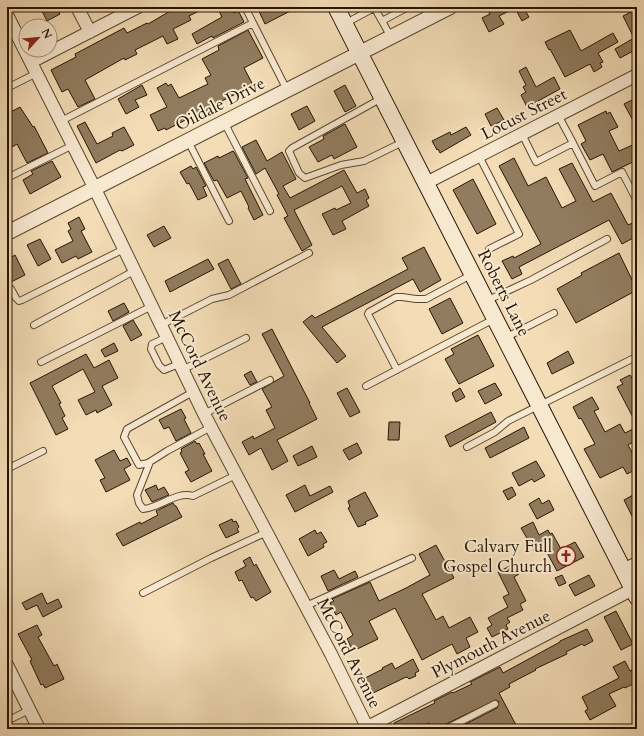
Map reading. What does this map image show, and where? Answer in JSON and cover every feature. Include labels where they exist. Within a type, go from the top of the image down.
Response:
[{"type":"main road","name":"Roberts Lane","points":[[336,7],[540,406],[630,567],[635,593]]},
{"type":"street","points":[[77,7],[90,32]]},
{"type":"street","points":[[34,68],[90,32],[138,7]]},
{"type":"street","name":"Oildale Drive","points":[[7,233],[360,53],[390,37],[427,12],[450,7]]},
{"type":"street","name":"McCord Avenue","points":[[7,14],[95,189],[204,414],[306,606],[366,729]]},
{"type":"street","name":"Locust Street","points":[[426,183],[637,75]]},
{"type":"street","name":"Plymouth Avenue","points":[[366,729],[635,593]]},
{"type":"street","points":[[7,665],[39,729]]},
{"type":"lane","points":[[245,7],[287,90]]},
{"type":"lane","points":[[345,24],[374,7],[390,37]]},
{"type":"lane","points":[[382,21],[408,7]]},
{"type":"lane","points":[[61,121],[253,23]]},
{"type":"lane","points":[[7,88],[34,68]]},
{"type":"lane","points":[[383,98],[292,148],[289,151],[299,173],[305,178],[341,165],[364,161],[405,141]]},
{"type":"lane","points":[[558,115],[595,186],[622,172],[637,201]]},
{"type":"lane","points":[[224,122],[270,211]]},
{"type":"lane","points":[[522,134],[536,162],[573,143]]},
{"type":"lane","points":[[188,141],[229,222]]},
{"type":"lane","points":[[7,178],[73,145]]},
{"type":"lane","points":[[479,156],[519,234],[489,249]]},
{"type":"lane","points":[[486,301],[531,280],[607,239]]},
{"type":"lane","points":[[11,289],[19,301],[22,300],[124,249]]},
{"type":"lane","points":[[161,325],[212,299],[229,295],[309,253]]},
{"type":"lane","points":[[34,325],[134,271]]},
{"type":"lane","points":[[397,370],[368,314],[369,312],[396,297],[426,299],[472,274]]},
{"type":"lane","points":[[41,362],[152,306]]},
{"type":"lane","points":[[505,338],[554,313]]},
{"type":"lane","points":[[366,386],[495,319]]},
{"type":"lane","points":[[167,337],[152,344],[151,349],[158,365],[164,370],[181,367],[246,338]]},
{"type":"lane","points":[[466,447],[494,432],[508,421],[634,358]]},
{"type":"lane","points":[[204,414],[270,380]]},
{"type":"lane","points":[[193,392],[127,430],[124,437],[139,465],[150,462],[211,427]]},
{"type":"lane","points":[[7,470],[43,451]]},
{"type":"lane","points":[[150,462],[137,495],[139,503],[143,509],[152,508],[186,494],[193,496],[236,475]]},
{"type":"lane","points":[[143,593],[267,532]]},
{"type":"lane","points":[[306,606],[412,558]]},
{"type":"lane","points":[[446,729],[495,704]]},
{"type":"lane","points":[[7,721],[29,710]]},
{"type":"building","points":[[40,7],[56,7],[60,14],[53,18],[46,18]]},
{"type":"building","points":[[177,7],[207,7],[189,16],[191,20],[173,29],[178,39],[167,44],[163,36],[135,50],[137,54],[125,60],[124,58],[85,80],[95,99],[78,107],[68,89],[62,92],[51,70],[76,57],[75,54],[124,28],[127,33],[147,23],[148,24]]},
{"type":"building","points":[[217,7],[231,7],[234,13],[238,10],[244,22],[213,38],[212,36],[197,44],[192,34],[222,17]]},
{"type":"building","points":[[257,7],[298,7],[265,24]]},
{"type":"building","points":[[496,7],[523,7],[529,17],[522,21],[515,8],[499,16],[504,24],[489,32],[482,18],[490,14],[488,11]]},
{"type":"building","points":[[637,9],[637,49],[620,58],[615,49],[634,38],[623,16]]},
{"type":"building","points":[[248,30],[263,58],[244,68],[253,85],[166,130],[165,128],[158,131],[150,115],[167,107],[157,88],[166,83],[168,86],[171,84],[179,98],[208,84],[205,78],[211,75],[202,59],[219,50],[218,46]]},
{"type":"building","points":[[570,30],[581,51],[613,33],[618,42],[598,53],[603,62],[600,63],[602,67],[594,72],[590,64],[565,77],[545,42]]},
{"type":"building","points":[[526,67],[536,87],[554,77],[560,89],[527,107],[521,95],[526,92],[523,87],[526,85],[519,71]]},
{"type":"building","points":[[142,85],[147,95],[135,100],[139,107],[126,114],[118,99]]},
{"type":"building","points":[[345,85],[356,106],[345,112],[334,91]]},
{"type":"building","points":[[634,99],[637,105],[637,128],[624,104]]},
{"type":"building","points":[[307,106],[315,121],[299,130],[291,114]]},
{"type":"building","points":[[20,107],[33,127],[34,126],[48,153],[27,163],[17,144],[7,150],[7,114]]},
{"type":"building","points":[[497,108],[504,120],[491,126],[485,114]]},
{"type":"building","points":[[606,111],[607,114],[610,112],[618,127],[609,131],[619,151],[637,143],[637,160],[612,172],[603,154],[590,160],[581,144],[586,141],[578,125]]},
{"type":"building","points":[[85,122],[97,144],[113,136],[112,133],[124,127],[134,145],[122,151],[120,150],[96,163],[77,126]]},
{"type":"building","points":[[345,124],[357,147],[334,159],[332,155],[318,162],[309,147],[324,139],[323,136]]},
{"type":"building","points":[[466,127],[471,135],[440,153],[438,149],[437,150],[432,141],[450,132],[451,135]]},
{"type":"building","points":[[256,140],[267,161],[282,152],[296,179],[283,186],[290,198],[344,170],[357,193],[365,189],[369,198],[366,200],[369,206],[342,221],[346,229],[333,235],[322,214],[335,208],[336,210],[351,203],[342,186],[294,210],[312,245],[302,251],[284,218],[288,216],[277,195],[279,194],[265,168],[256,174],[242,147]]},
{"type":"building","points":[[233,151],[248,178],[245,179],[263,215],[254,220],[241,191],[227,198],[217,180],[214,181],[204,163]]},
{"type":"building","points":[[514,158],[528,186],[546,177],[562,208],[576,201],[559,169],[572,163],[593,202],[611,193],[628,225],[637,221],[637,236],[622,244],[609,220],[519,267],[522,274],[512,279],[502,261],[513,256],[514,258],[541,244],[499,166]]},
{"type":"building","points":[[52,161],[61,177],[30,194],[23,180],[33,174],[31,171]]},
{"type":"building","points":[[191,166],[193,169],[196,167],[206,186],[203,187],[207,196],[198,200],[189,183],[187,184],[180,172]]},
{"type":"building","points":[[473,179],[496,224],[477,234],[453,190]]},
{"type":"building","points":[[79,217],[85,229],[81,231],[92,252],[78,259],[76,256],[62,263],[55,250],[73,241],[68,231],[71,229],[68,223]]},
{"type":"building","points":[[164,226],[171,238],[154,247],[147,235]]},
{"type":"building","points":[[40,239],[51,259],[38,266],[27,245]]},
{"type":"building","points":[[424,247],[441,280],[420,292],[413,279],[322,327],[346,356],[337,363],[303,322],[312,315],[315,318],[408,269],[402,258]]},
{"type":"building","points":[[619,253],[637,290],[576,323],[557,289],[582,275],[581,273]]},
{"type":"building","points":[[15,255],[25,275],[7,284],[7,260]]},
{"type":"building","points":[[208,259],[214,269],[170,292],[165,281]]},
{"type":"building","points":[[228,259],[241,284],[231,289],[218,264]]},
{"type":"building","points":[[450,298],[463,323],[442,334],[429,309]]},
{"type":"building","points":[[124,303],[129,312],[113,321],[108,311]]},
{"type":"building","points":[[133,320],[142,335],[131,341],[123,326]]},
{"type":"building","points":[[272,329],[317,419],[277,440],[288,461],[272,470],[261,448],[249,455],[242,442],[253,436],[254,439],[275,428],[266,410],[272,407],[262,389],[284,376],[262,334]]},
{"type":"building","points":[[478,335],[494,366],[459,384],[445,359],[454,354],[451,349]]},
{"type":"building","points":[[114,343],[118,351],[105,357],[101,350]]},
{"type":"building","points":[[568,351],[574,363],[552,374],[547,363]]},
{"type":"building","points":[[86,354],[94,368],[109,360],[118,378],[102,386],[112,405],[97,413],[96,410],[86,415],[78,400],[95,392],[83,369],[52,386],[61,403],[59,404],[65,416],[62,418],[68,429],[56,435],[30,383]]},
{"type":"building","points":[[251,371],[257,382],[250,385],[244,375]]},
{"type":"building","points":[[630,375],[637,387],[637,425],[617,387],[623,384],[620,380]]},
{"type":"building","points":[[495,383],[502,395],[485,404],[478,391]]},
{"type":"building","points":[[347,388],[360,412],[350,417],[337,393]]},
{"type":"building","points":[[460,388],[465,397],[456,402],[452,393]]},
{"type":"building","points":[[592,397],[599,409],[594,411],[605,432],[620,424],[625,433],[637,427],[637,440],[628,445],[637,462],[637,469],[627,474],[623,467],[600,478],[584,449],[595,444],[581,418],[579,419],[573,407]]},
{"type":"building","points":[[181,409],[191,433],[176,441],[169,427],[164,429],[159,420]]},
{"type":"building","points":[[491,412],[496,422],[450,447],[445,436]]},
{"type":"building","points":[[389,422],[400,422],[399,440],[388,440]]},
{"type":"building","points":[[524,427],[529,438],[490,458],[485,448]]},
{"type":"building","points":[[195,441],[197,444],[199,443],[212,471],[191,482],[185,472],[189,470],[180,453],[182,452],[181,449]]},
{"type":"building","points":[[357,443],[362,453],[349,460],[343,450]]},
{"type":"building","points":[[312,446],[317,457],[298,466],[293,456]]},
{"type":"building","points":[[114,450],[120,461],[127,458],[131,465],[124,469],[130,480],[106,492],[100,480],[105,478],[95,460]]},
{"type":"building","points":[[536,461],[545,476],[534,482],[532,479],[519,486],[512,473]]},
{"type":"building","points":[[156,485],[158,490],[164,487],[169,495],[152,502],[145,490]]},
{"type":"building","points":[[305,485],[310,496],[330,486],[333,492],[295,512],[286,495]]},
{"type":"building","points":[[512,487],[516,495],[508,500],[503,491]]},
{"type":"building","points":[[365,492],[378,516],[365,522],[366,524],[358,527],[348,508],[350,507],[348,501]]},
{"type":"building","points":[[633,495],[637,503],[637,526],[624,500]]},
{"type":"building","points":[[539,498],[542,504],[549,500],[554,510],[537,519],[529,504]]},
{"type":"building","points":[[173,503],[182,517],[123,546],[116,534],[158,515],[156,511]]},
{"type":"building","points":[[232,519],[233,522],[236,521],[239,527],[237,529],[239,532],[226,538],[219,525]]},
{"type":"building","points":[[533,522],[539,535],[548,530],[550,534],[552,533],[561,549],[575,542],[584,557],[557,571],[544,547],[535,552],[521,528]]},
{"type":"building","points":[[315,530],[317,534],[321,532],[327,542],[323,544],[324,547],[308,556],[299,539]]},
{"type":"building","points":[[436,545],[454,578],[422,594],[436,620],[443,616],[449,628],[470,617],[478,632],[466,638],[470,647],[457,654],[452,644],[422,660],[395,608],[369,621],[378,639],[353,651],[347,639],[353,635],[341,612],[336,615],[330,603],[334,601],[332,599],[370,582],[379,601],[406,588],[430,575],[419,554]]},
{"type":"building","points":[[250,557],[254,566],[256,564],[271,592],[256,601],[253,597],[251,598],[242,580],[239,581],[235,572],[246,566],[243,561]]},
{"type":"building","points":[[514,564],[519,574],[514,577],[526,601],[520,604],[523,610],[507,618],[510,622],[506,625],[508,629],[492,637],[487,628],[492,625],[488,618],[508,607],[503,597],[509,594],[498,572]]},
{"type":"building","points":[[334,570],[339,579],[355,571],[358,577],[328,591],[321,576]]},
{"type":"building","points":[[562,575],[566,583],[559,586],[555,578]]},
{"type":"building","points":[[589,575],[595,586],[575,596],[569,585]]},
{"type":"building","points":[[42,593],[47,604],[58,599],[62,607],[43,617],[37,605],[26,610],[22,603]]},
{"type":"building","points":[[616,611],[633,644],[621,650],[604,617]]},
{"type":"building","points":[[37,625],[42,635],[38,637],[54,666],[57,664],[64,679],[45,688],[43,684],[41,685],[30,661],[32,660],[18,634]]},
{"type":"building","points":[[587,629],[593,641],[584,646],[582,644],[566,652],[567,654],[535,669],[536,670],[509,684],[510,687],[499,693],[516,725],[508,729],[456,729],[497,708],[499,702],[496,700],[444,725],[442,729],[432,729],[429,723],[418,729],[397,729],[394,723],[435,703],[434,701],[452,692],[453,693],[472,684],[470,682],[500,667],[503,673],[560,641]]},
{"type":"building","points":[[413,659],[419,671],[415,673],[416,676],[409,679],[407,677],[404,678],[371,694],[363,679],[392,663],[395,669]]},
{"type":"building","points":[[625,661],[630,671],[637,667],[637,682],[609,694],[616,706],[590,720],[585,711],[588,709],[582,697],[619,678],[613,667]]},
{"type":"place","name":"Calvary Full Gospel Church","points":[[566,556]]}]
